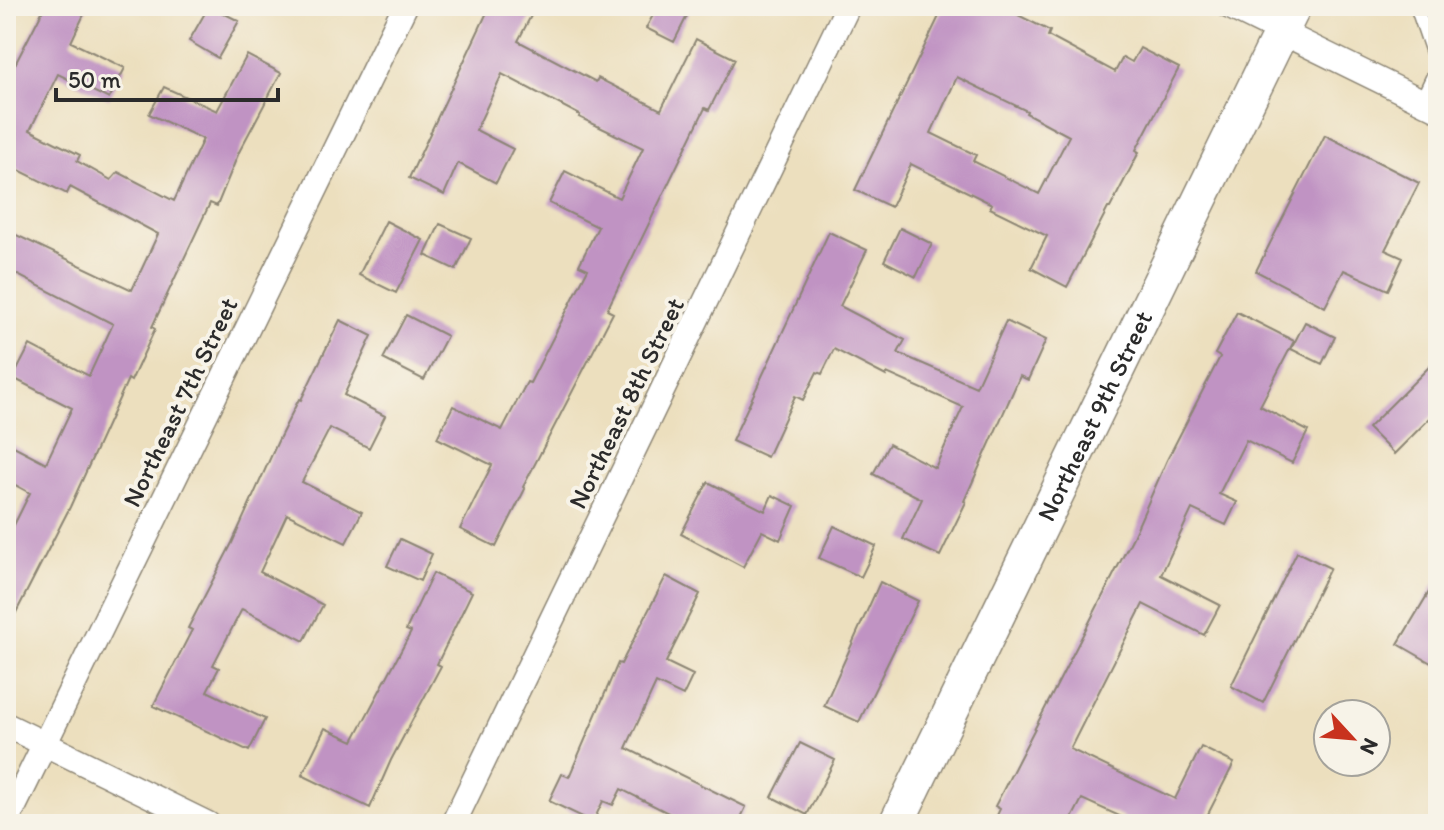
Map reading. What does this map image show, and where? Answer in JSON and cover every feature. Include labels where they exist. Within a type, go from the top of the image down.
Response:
[{"type":"street","name":"Northeast 7th Street","points":[[6,823],[405,6]]},
{"type":"street","name":"Northeast 8th Street","points":[[453,824],[848,6]]},
{"type":"street","points":[[1228,6],[1287,19],[1429,105]]},
{"type":"street","name":"Northeast 9th Street","points":[[896,824],[1287,19]]},
{"type":"street","points":[[6,725],[208,824]]},
{"type":"lane","points":[[1416,6],[1437,67],[1429,105]]},
{"type":"building","points":[[45,6],[88,6],[71,42],[125,68],[109,99],[58,74],[30,130],[80,155],[77,161],[111,180],[118,172],[174,201],[203,139],[149,114],[164,87],[217,111],[247,55],[281,73],[239,152],[217,206],[210,203],[152,327],[155,329],[131,381],[128,379],[70,507],[6,632],[6,541],[30,493],[6,480],[6,442],[46,463],[72,408],[13,378],[30,345],[89,376],[113,324],[6,269],[6,230],[132,290],[158,234],[70,187],[67,194],[11,166],[6,177],[6,82]]},
{"type":"building","points":[[209,6],[239,21],[218,58],[189,41]]},
{"type":"building","points":[[490,6],[536,6],[518,41],[596,82],[598,78],[661,110],[696,39],[735,59],[709,110],[705,108],[607,310],[613,313],[523,487],[525,489],[496,547],[460,529],[492,465],[437,438],[453,406],[502,430],[527,382],[530,383],[588,269],[579,265],[598,227],[549,203],[565,171],[619,198],[643,148],[502,74],[476,130],[513,149],[496,183],[458,163],[444,195],[409,178]]},
{"type":"building","points":[[658,6],[692,6],[674,42],[646,28]]},
{"type":"building","points":[[944,6],[1015,6],[1012,12],[1050,31],[1048,36],[1115,72],[1123,57],[1132,62],[1140,48],[1179,68],[1136,150],[1139,152],[1067,287],[1031,268],[1047,236],[990,208],[992,204],[911,164],[891,207],[855,190]],"holes":[[[957,77],[1027,111],[1069,136],[1039,194],[973,161],[976,155],[931,133]]]},
{"type":"building","points":[[1325,135],[1419,183],[1385,250],[1403,258],[1388,290],[1344,270],[1325,307],[1256,271]]},
{"type":"building","points":[[386,221],[423,240],[396,293],[359,275]]},
{"type":"building","points":[[440,224],[471,238],[456,270],[425,255]]},
{"type":"building","points":[[900,228],[932,244],[916,277],[884,261]]},
{"type":"building","points":[[829,232],[867,250],[840,306],[905,340],[898,353],[976,387],[1006,321],[1046,340],[1028,380],[1020,376],[940,556],[903,539],[922,499],[873,474],[889,444],[935,468],[963,407],[887,373],[886,376],[834,349],[822,374],[817,372],[803,400],[795,396],[767,457],[732,441]]},
{"type":"building","points":[[1237,312],[1294,341],[1260,406],[1308,431],[1292,463],[1246,440],[1219,494],[1237,502],[1226,525],[1192,509],[1161,575],[1220,605],[1204,635],[1143,604],[1070,749],[1175,799],[1201,747],[1234,763],[1208,814],[1229,824],[1137,824],[1082,799],[1069,824],[993,824],[1000,809],[995,806],[1133,537],[1167,460],[1220,357],[1215,354]]},
{"type":"building","points":[[406,315],[447,336],[424,380],[383,359]]},
{"type":"building","points":[[340,320],[372,336],[344,395],[385,416],[369,448],[330,428],[302,482],[362,512],[346,543],[287,514],[260,572],[323,605],[304,641],[242,609],[213,665],[219,668],[207,691],[265,719],[249,751],[153,706],[192,630],[188,628],[232,543],[278,441]]},
{"type":"building","points":[[1305,322],[1335,337],[1322,364],[1291,349]]},
{"type":"building","points":[[1438,358],[1438,410],[1394,454],[1368,428]]},
{"type":"building","points":[[708,482],[765,511],[772,495],[795,506],[780,540],[762,531],[743,567],[681,534]]},
{"type":"building","points":[[834,526],[876,546],[861,577],[819,558]]},
{"type":"building","points":[[400,539],[432,554],[420,581],[387,566]]},
{"type":"building","points":[[1297,552],[1330,568],[1263,703],[1231,686]]},
{"type":"building","points":[[433,573],[472,592],[437,664],[441,666],[391,760],[370,808],[302,775],[325,728],[353,741],[411,632],[406,630]]},
{"type":"building","points":[[666,576],[700,594],[666,662],[693,675],[683,696],[656,683],[626,748],[746,807],[738,824],[690,824],[621,789],[613,805],[603,801],[593,822],[549,801],[562,774],[569,777],[618,663],[621,664]]},
{"type":"building","points":[[1438,577],[1438,667],[1398,644]]},
{"type":"building","points":[[880,582],[918,601],[859,722],[824,706]]},
{"type":"building","points":[[800,743],[835,760],[807,815],[772,797]]}]
